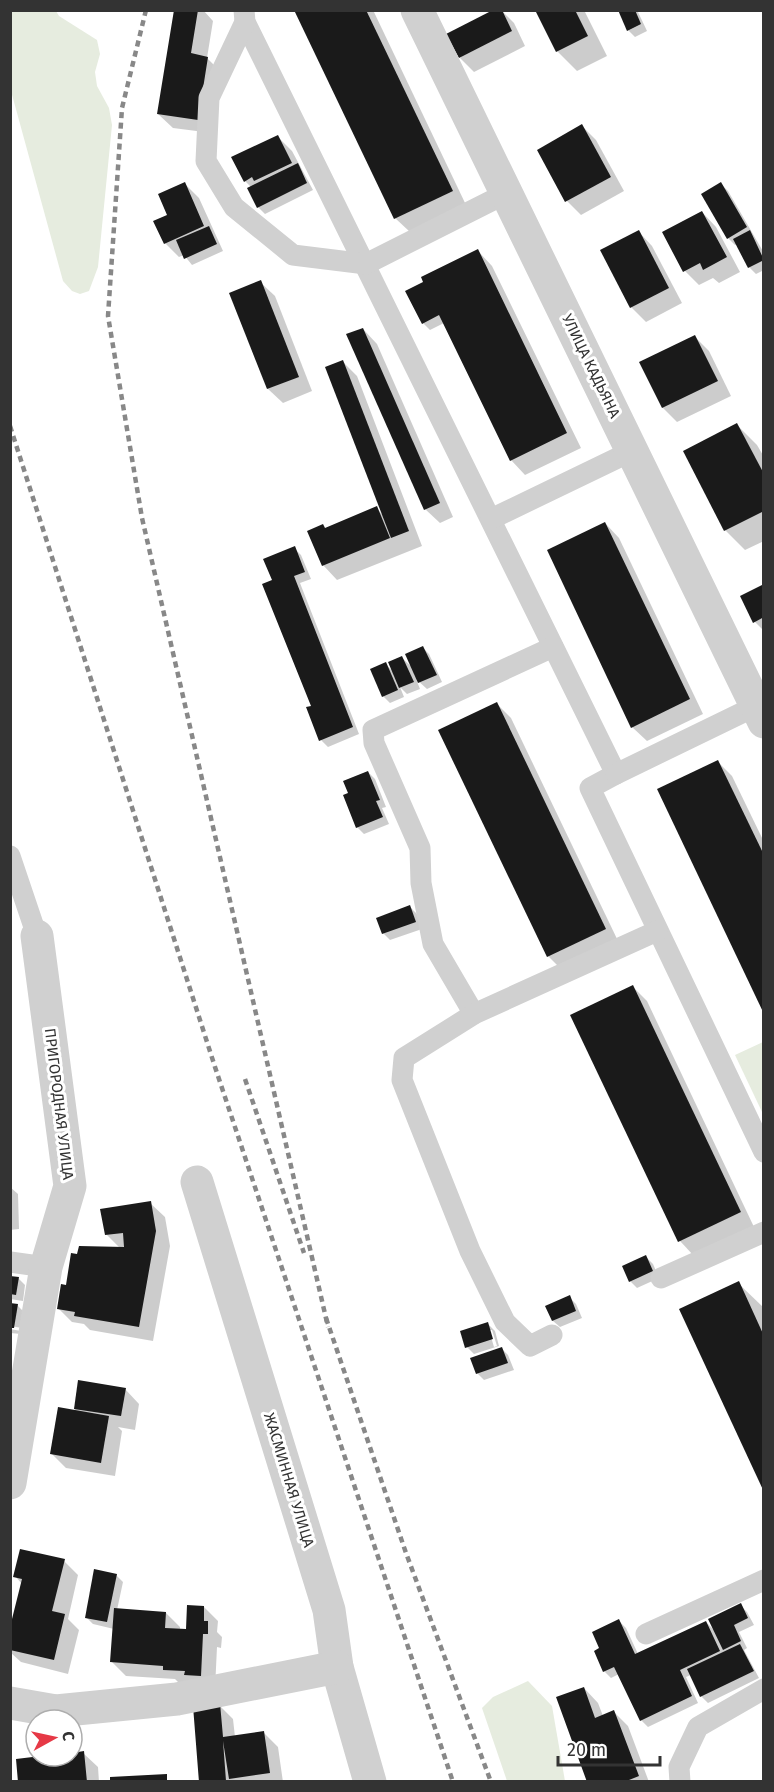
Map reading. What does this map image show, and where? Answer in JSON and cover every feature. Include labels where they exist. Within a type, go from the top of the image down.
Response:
[{"type":"street","name":"УЛИЦА КАДЬЯНА","points":[[417,10],[760,714]]},
{"type":"street","name":"ПРИГОРОДНАЯ УЛИЦА","points":[[10,1483],[46,1267],[70,1186],[37,936]]},
{"type":"street","name":"ЖАСМИННАЯ УЛИЦА","points":[[197,1182],[329,1610],[337,1667],[370,1782]]},
{"type":"street","points":[[10,1702],[56,1711],[177,1699],[337,1667]]},
{"type":"lane","points":[[245,16],[209,98],[206,161],[234,207],[293,255],[366,264],[507,192]]},
{"type":"lane","points":[[245,16],[616,774]]},
{"type":"lane","points":[[491,519],[632,451]]},
{"type":"lane","points":[[474,1014],[433,944],[421,883],[420,848],[374,743],[373,730],[553,647]]},
{"type":"lane","points":[[760,714],[616,774],[590,788],[764,1152]]},
{"type":"lane","points":[[10,856],[37,936]]},
{"type":"lane","points":[[552,1335],[530,1346],[505,1322],[470,1251],[402,1080],[404,1058],[474,1014],[657,931]]},
{"type":"lane","points":[[661,1278],[764,1232]]},
{"type":"lane","points":[[10,1262],[46,1267]]},
{"type":"lane","points":[[646,1634],[764,1580]]},
{"type":"lane","points":[[680,1782],[679,1767],[698,1727],[764,1689]]},
{"type":"shaded area","points":[[10,11],[56,11],[59,16],[97,40],[100,54],[95,72],[97,86],[109,108],[112,125],[98,267],[89,291],[80,294],[72,291],[63,281],[11,91]]},
{"type":"shaded area","points":[[763,1042],[763,1114],[735,1055]]},
{"type":"shaded area","points":[[528,1681],[552,1706],[565,1781],[507,1781],[482,1708],[493,1697]]},
{"type":"building","points":[[174,10],[198,10],[191,53],[208,57],[198,120],[157,114]]},
{"type":"building","points":[[294,10],[366,10],[453,191],[394,219]]},
{"type":"building","points":[[493,10],[502,10],[512,31],[459,58],[446,34]]},
{"type":"building","points":[[535,10],[575,10],[588,36],[556,52]]},
{"type":"building","points":[[618,10],[635,10],[641,24],[627,31]]},
{"type":"building","points":[[582,124],[611,177],[565,202],[537,150]]},
{"type":"building","points":[[278,135],[292,163],[254,181],[252,177],[244,182],[231,157]]},
{"type":"building","points":[[298,163],[307,183],[257,208],[247,188]]},
{"type":"building","points":[[185,182],[204,226],[164,244],[153,221],[167,215],[158,194]]},
{"type":"building","points":[[721,182],[747,227],[727,239],[701,194]]},
{"type":"building","points":[[702,211],[727,257],[703,270],[700,263],[683,272],[662,232]]},
{"type":"building","points":[[209,226],[217,244],[184,259],[176,240]]},
{"type":"building","points":[[639,230],[669,288],[630,308],[600,250]]},
{"type":"building","points":[[750,230],[764,260],[748,268],[733,239]]},
{"type":"building","points":[[478,249],[567,433],[510,461],[439,315],[422,324],[405,291],[423,282],[421,277]]},
{"type":"building","points":[[261,280],[299,377],[267,389],[229,293]]},
{"type":"building","points":[[363,328],[440,503],[424,510],[346,334]]},
{"type":"building","points":[[695,335],[718,381],[662,408],[639,362]]},
{"type":"building","points":[[343,360],[409,531],[391,538],[325,367]]},
{"type":"building","points":[[737,423],[764,474],[764,511],[724,531],[683,451]]},
{"type":"building","points":[[377,506],[390,538],[322,566],[307,531],[323,524],[325,528]]},
{"type":"building","points":[[605,522],[690,699],[631,728],[547,550]]},
{"type":"building","points":[[295,546],[305,572],[294,576],[353,727],[319,741],[306,707],[311,706],[262,584],[272,580],[263,559]]},
{"type":"building","points":[[764,584],[764,617],[753,623],[740,596]]},
{"type":"building","points":[[423,646],[437,675],[418,683],[405,654]]},
{"type":"building","points":[[402,656],[414,682],[399,688],[388,662]]},
{"type":"building","points":[[386,662],[398,690],[382,697],[370,669]]},
{"type":"building","points":[[497,702],[606,929],[547,957],[438,730]]},
{"type":"building","points":[[718,760],[764,855],[764,1014],[657,789]]},
{"type":"building","points":[[368,771],[380,800],[376,801],[383,817],[356,828],[343,795],[348,793],[343,781]]},
{"type":"building","points":[[410,905],[416,922],[382,934],[376,918]]},
{"type":"building","points":[[633,985],[741,1212],[678,1242],[570,1015]]},
{"type":"building","points":[[151,1201],[156,1231],[139,1327],[74,1316],[75,1312],[57,1309],[61,1284],[66,1285],[71,1253],[77,1254],[79,1246],[124,1247],[123,1233],[105,1235],[100,1209]]},
{"type":"building","points":[[646,1255],[653,1271],[629,1282],[622,1266]]},
{"type":"building","points":[[10,1276],[19,1277],[16,1295],[10,1294]]},
{"type":"building","points":[[739,1281],[764,1336],[764,1492],[679,1309]]},
{"type":"building","points":[[570,1295],[576,1311],[552,1321],[545,1306]]},
{"type":"building","points":[[10,1303],[18,1304],[14,1328],[10,1328]]},
{"type":"building","points":[[488,1322],[493,1339],[465,1348],[460,1331]]},
{"type":"building","points":[[502,1347],[508,1363],[476,1374],[470,1358]]},
{"type":"building","points":[[78,1380],[126,1388],[121,1416],[74,1409]]},
{"type":"building","points":[[58,1407],[109,1416],[101,1463],[50,1454]]},
{"type":"building","points":[[20,1549],[65,1559],[52,1611],[65,1614],[54,1660],[10,1650],[10,1627],[22,1579],[13,1577]]},
{"type":"building","points":[[94,1569],[117,1574],[107,1622],[85,1618]]},
{"type":"building","points":[[741,1603],[748,1618],[734,1625],[741,1641],[723,1650],[708,1619]]},
{"type":"building","points":[[187,1605],[204,1606],[204,1621],[208,1621],[208,1634],[203,1634],[201,1676],[184,1675],[185,1671],[163,1670],[163,1666],[110,1662],[114,1608],[166,1612],[165,1628],[186,1629]]},
{"type":"building","points":[[619,1619],[635,1654],[706,1621],[720,1651],[680,1670],[692,1696],[640,1721],[614,1667],[603,1672],[594,1651],[599,1648],[592,1632]]},
{"type":"building","points":[[740,1644],[754,1671],[700,1697],[687,1669]]},
{"type":"building","points":[[584,1687],[595,1718],[614,1710],[639,1776],[624,1782],[587,1782],[556,1697]]},
{"type":"building","points":[[220,1703],[223,1737],[264,1731],[270,1773],[229,1779],[223,1741],[226,1781],[199,1782],[193,1706]]},
{"type":"building","points":[[84,1751],[87,1782],[18,1782],[16,1759],[24,1758],[24,1768],[84,1768]]},
{"type":"building","points":[[167,1774],[167,1782],[110,1782],[110,1777]]},
{"type":"railway","points":[[146,10],[122,108],[108,316],[142,518],[328,1327]]},
{"type":"railway","points":[[10,426],[215,1067],[453,1782]]},
{"type":"railway","points":[[245,1079],[304,1253]]},
{"type":"railway","points":[[326,1318],[406,1553],[491,1782]]}]
